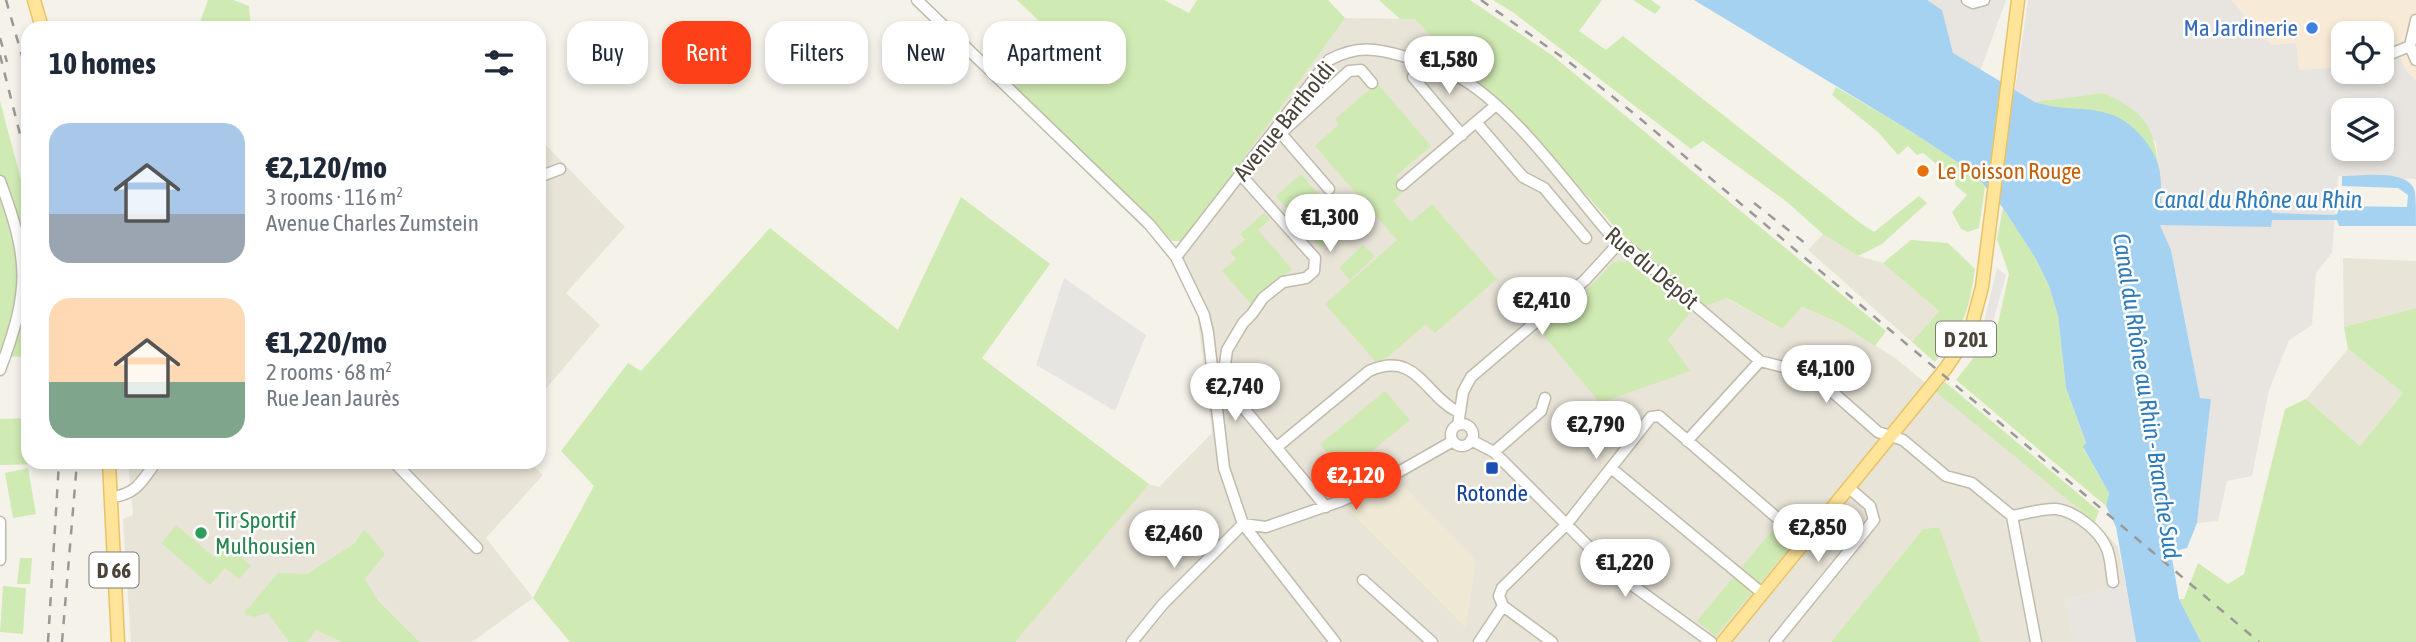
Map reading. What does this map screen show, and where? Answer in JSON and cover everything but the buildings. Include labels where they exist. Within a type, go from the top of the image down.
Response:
[{"type":"main road","points":[[34,0],[40,21]]},
{"type":"main road","name":"D 201","points":[[1723,642],[1934,382],[1960,349],[1969,332],[1979,302],[2018,0]]},
{"type":"main road","name":"D 66","points":[[109,469],[118,642]]},
{"type":"street","points":[[917,0],[1149,224],[1176,257],[1207,325],[1224,468],[1243,524],[1335,642]]},
{"type":"street","points":[[1967,0],[1973,3],[1982,1]]},
{"type":"street","points":[[2416,20],[2410,46],[2416,60]]},
{"type":"street","points":[[2394,53],[2410,46]]},
{"type":"street","name":"Avenue Bartholdi","points":[[1176,257],[1279,131],[1329,60],[1346,51],[1388,51],[1420,61],[1467,81],[1496,105]]},
{"type":"street","points":[[1329,189],[1279,131],[1355,69],[1361,70],[1372,83]]},
{"type":"street","points":[[1315,77],[1327,91]]},
{"type":"street","points":[[1413,77],[1462,135]]},
{"type":"street","points":[[1402,186],[1496,105]]},
{"type":"street","name":"Rue du Dépôt","points":[[1496,105],[1618,244],[1630,248],[1760,361]]},
{"type":"street","points":[[1476,122],[1523,177],[1544,188],[1586,238]]},
{"type":"street","points":[[546,174],[560,169]]},
{"type":"street","points":[[1241,175],[1315,258],[1316,264],[1314,271],[1306,278],[1283,282],[1263,298],[1243,323],[1225,356],[1225,377],[1236,399],[1326,507]]},
{"type":"street","points":[[0,181],[18,229],[21,253]]},
{"type":"street","points":[[1453,441],[1452,431],[1458,425],[1463,392],[1471,377],[1585,280],[1618,244]]},
{"type":"street","points":[[0,370],[16,323],[21,294]]},
{"type":"street","points":[[1687,441],[1760,361],[1799,371],[1819,380],[1878,432],[1903,440],[1947,476],[1972,483],[2012,516],[2036,642]]},
{"type":"street","points":[[1277,447],[1362,376],[1382,366],[1410,370],[1458,412]]},
{"type":"street","points":[[1494,453],[1541,411],[1545,398]]},
{"type":"street","points":[[1552,642],[1503,606],[1499,596],[1502,588],[1566,525],[1651,417],[1659,416],[1804,541]]},
{"type":"street","points":[[1458,425],[1469,428],[1471,440]]},
{"type":"street","points":[[1471,440],[1494,453],[1614,572],[1711,642]]},
{"type":"street","points":[[1453,441],[1461,446],[1471,440]]},
{"type":"street","points":[[1243,524],[1266,527],[1326,507],[1367,490],[1453,441]]},
{"type":"street","points":[[1611,468],[1762,593]]},
{"type":"street","points":[[111,497],[124,496],[133,491],[150,469]]},
{"type":"street","points":[[401,469],[477,548]]},
{"type":"street","points":[[1775,642],[1874,520],[1870,506],[1848,487]]},
{"type":"street","points":[[2012,516],[2054,509],[2067,511],[2078,518],[2101,538],[2107,550],[2113,582]]},
{"type":"street","points":[[0,522],[0,560]]},
{"type":"street","points":[[1132,642],[1163,604],[1243,524]]},
{"type":"street","points":[[1258,545],[1266,527]]},
{"type":"street","points":[[1363,580],[1432,642]]},
{"type":"street","points":[[1479,642],[1503,606]]},
{"type":"shaded area","points":[[1926,0],[2006,0],[1980,71],[1952,53],[1942,12]]},
{"type":"shaded area","points":[[2028,0],[2231,0],[2272,45],[2296,43],[2299,70],[2331,68],[2331,84],[2394,84],[2394,47],[2407,72],[2416,80],[2416,179],[2338,176],[2332,253],[2316,273],[2312,325],[2289,340],[2269,390],[2252,476],[2227,481],[2218,521],[2197,523],[2211,399],[2200,399],[2171,250],[2160,225],[2161,192],[2156,142],[2104,93],[2035,102],[2015,90]]},
{"type":"shaded area","points":[[2231,0],[2416,0],[2416,80],[2407,72],[2394,47],[2394,21],[2331,21],[2331,68],[2299,70]]},
{"type":"shaded area","points":[[1345,18],[1414,19],[1462,65],[1628,261],[1613,262],[1596,281],[1689,370],[1668,340],[1691,312],[1726,298],[1782,329],[1801,307],[1839,323],[1894,357],[2095,522],[2118,547],[2126,586],[2066,599],[2074,642],[1981,642],[1938,527],[1923,529],[1831,642],[1014,642],[1108,526],[1149,484],[1159,487],[1212,433],[1197,313],[1171,258]]},
{"type":"shaded area","points":[[546,145],[625,227],[566,293],[600,325],[546,389]]},
{"type":"shaded area","points":[[1823,234],[1858,256],[1883,263],[1939,311],[1912,342],[1808,250]]},
{"type":"shaded area","points":[[2343,258],[2416,261],[2416,308],[2344,327]]},
{"type":"shaded area","points":[[1997,268],[2006,275],[1991,329],[1983,326]]},
{"type":"shaded area","points":[[1064,278],[1146,335],[1115,411],[1036,365]]},
{"type":"shaded area","points":[[2348,349],[2403,393],[2360,446],[2306,399]]},
{"type":"shaded area","points":[[129,469],[537,469],[543,475],[486,538],[533,598],[472,642],[420,642],[378,599],[358,642],[131,642],[123,519],[133,515]]},
{"type":"shaded area","points":[[1403,485],[1476,559],[1466,628],[1347,508],[1376,493],[1382,501]]},
{"type":"shaded area","points":[[2126,586],[2136,642],[2074,642],[2066,599]]},
{"type":"green space","points":[[208,0],[233,0],[249,6],[250,21],[200,21]]},
{"type":"green space","points":[[1017,0],[1164,0],[1189,13],[1197,0],[1328,0],[1345,18],[1184,241],[1172,241],[1012,84],[1126,84],[1126,21],[1039,21]]},
{"type":"green space","points":[[1379,0],[1470,0],[1553,56],[1886,331],[1875,346],[1839,323],[1802,307],[1782,329],[1727,298],[1706,306],[1620,233],[1537,139],[1414,19],[1400,19]]},
{"type":"green space","points":[[1493,0],[1602,0],[1579,31],[1606,50],[1623,36],[1874,232],[1919,196],[1927,203],[1882,244],[1858,256],[1823,234],[1787,202],[1703,141],[1691,149],[1514,13]]},
{"type":"green space","points":[[1633,0],[1651,0],[1661,7],[1655,14]]},
{"type":"green space","points":[[1377,83],[1431,146],[1396,176],[1406,188],[1393,201],[1411,222],[1432,204],[1497,279],[1435,333],[1426,324],[1388,357],[1376,362],[1325,304],[1397,240],[1315,146],[1339,124],[1335,119]]},
{"type":"green space","points":[[1836,87],[1974,173],[1985,186],[1979,228],[1968,232],[1961,229],[1952,212],[1967,195],[1955,185],[1955,179],[1923,153],[1917,155],[1908,146],[1898,155],[1878,132],[1832,95]]},
{"type":"green space","points":[[2103,93],[2127,105],[2143,119],[2153,138],[2158,164],[2142,137],[2109,114],[2047,107],[2035,102]]},
{"type":"green space","points":[[0,101],[21,180],[21,357],[0,356]]},
{"type":"green space","points":[[1301,174],[1318,194],[1312,200],[1340,231],[1321,248],[1276,196]]},
{"type":"green space","points":[[961,197],[1050,264],[982,358],[1149,484],[1015,642],[570,642],[533,598],[594,486],[561,451],[628,363],[641,371],[770,228],[898,330]]},
{"type":"green space","points":[[2003,208],[2036,259],[2049,286],[2058,316],[2066,388],[2086,444],[2083,448],[2109,493],[2106,506],[1956,380],[1997,328],[2009,274],[1997,239]]},
{"type":"green space","points":[[1264,213],[1270,219],[1258,230],[1292,269],[1251,304],[1222,271],[1236,259],[1230,252],[1245,240],[1240,234]]},
{"type":"green space","points":[[1911,240],[1948,243],[1975,269],[1970,298],[1959,329],[1935,362],[1912,342],[1939,311],[1883,263]]},
{"type":"green space","points":[[1363,245],[1375,256],[1350,280],[1339,268]]},
{"type":"green space","points":[[1628,261],[1691,312],[1668,340],[1690,371],[1600,403],[1540,331],[1596,281],[1613,262]]},
{"type":"green space","points":[[2416,308],[2416,642],[2201,642],[2179,599],[2184,599],[2198,563],[2228,584],[2244,574],[2285,409],[2306,399],[2360,446],[2403,393],[2348,349],[2344,327]]},
{"type":"green space","points":[[1945,382],[2099,511],[2095,522],[1936,392]]},
{"type":"green space","points":[[1385,391],[1410,420],[1344,474],[1320,444]]},
{"type":"green space","points":[[21,418],[21,465],[0,465],[0,419]]},
{"type":"green space","points":[[28,469],[36,514],[13,518],[5,473]]},
{"type":"green space","points":[[176,525],[214,557],[227,544],[251,566],[239,579],[225,568],[210,585],[161,543]]},
{"type":"green space","points":[[1775,527],[1794,542],[1716,636],[1697,621]]},
{"type":"green space","points":[[1939,527],[1981,642],[1831,642],[1923,529]]},
{"type":"green space","points":[[364,529],[385,554],[365,579],[377,599],[420,642],[342,642],[316,630],[307,642],[289,642],[268,613],[253,617],[244,613],[278,573],[307,574],[354,544]]},
{"type":"green space","points":[[20,558],[32,558],[30,584],[17,584]]},
{"type":"green space","points":[[3,586],[26,588],[23,634],[0,632]]},
{"type":"water","name":"Canal du Rhône au Rhin - Branche Sud","points":[[1694,0],[1927,0],[1942,10],[1953,53],[2035,102],[2110,114],[2133,127],[2150,148],[2158,164],[2161,207],[2271,207],[2272,213],[2333,215],[2337,214],[2340,206],[2407,207],[2408,195],[2398,188],[2342,186],[2342,176],[2395,176],[2411,184],[2415,192],[2416,226],[2339,226],[2337,220],[2272,220],[2271,227],[2160,225],[2171,250],[2200,398],[2211,399],[2197,523],[2187,548],[2171,552],[2179,599],[2201,642],[2136,642],[2116,527],[2106,506],[2109,493],[2083,447],[2086,443],[2066,388],[2058,316],[2049,286],[2036,259],[2003,208],[1974,173],[1912,132]]},
{"type":"railway","points":[[6,0],[21,52]]},
{"type":"railway","points":[[1481,0],[1569,62],[1637,116],[2259,642]]},
{"type":"railway","points":[[0,38],[7,62]]},
{"type":"railway","points":[[0,55],[21,138]]},
{"type":"railway","points":[[1754,203],[1810,247]]},
{"type":"railway","points":[[48,642],[59,469]]},
{"type":"railway","points":[[62,642],[76,469]]},
{"type":"place","name":"Ma Jardinerie","points":[[2312,28]]},
{"type":"place","name":"Le Poisson Rouge","points":[[1923,171]]},
{"type":"place","name":"Rotonde","points":[[1492,468]]},
{"type":"place","name":"Tir Sportif Mulhousien","points":[[201,533]]},
{"type":"water label","name":"Canal du Rhône au Rhin","points":[[2258,199]]}]
